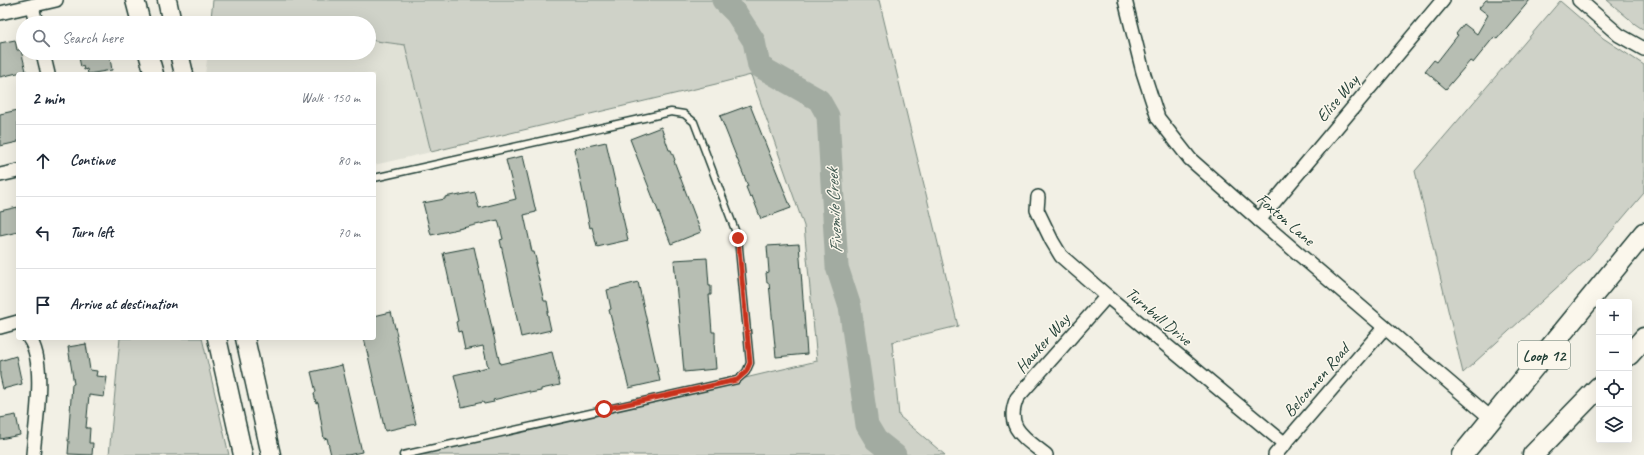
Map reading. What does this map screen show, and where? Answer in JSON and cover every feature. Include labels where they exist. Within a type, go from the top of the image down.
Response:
[{"type":"main road","points":[[135,0],[139,16]]},
{"type":"main road","points":[[167,0],[170,16]]},
{"type":"main road","points":[[150,60],[153,72]]},
{"type":"main road","points":[[181,60],[184,72]]},
{"type":"main road","name":"Loop 12","points":[[1462,455],[1644,233]]},
{"type":"main road","points":[[1632,352],[1644,338]]},
{"type":"main road","points":[[217,340],[243,455]]},
{"type":"main road","points":[[244,340],[271,455]]},
{"type":"main road","points":[[1533,455],[1596,390]]},
{"type":"street","points":[[0,13],[56,0]]},
{"type":"street","name":"Foxton Lane","points":[[1124,0],[1143,72],[1158,118],[1190,159],[1384,328],[1492,419]]},
{"type":"street","name":"Elise Way","points":[[1259,220],[1443,0]]},
{"type":"street","points":[[1579,0],[1619,35],[1644,49]]},
{"type":"street","points":[[32,6],[34,16]]},
{"type":"street","points":[[45,60],[48,72]]},
{"type":"street","points":[[0,175],[16,171]]},
{"type":"street","name":"Turnbull Drive","points":[[1038,197],[1037,210],[1061,256],[1106,296],[1285,444]]},
{"type":"street","name":"Hawker Way","points":[[1046,455],[1018,432],[1012,417],[1013,408],[1017,398],[1106,296]]},
{"type":"street","points":[[0,327],[16,323]]},
{"type":"street","name":"Belconnen Road","points":[[1275,455],[1384,328]]},
{"type":"street","points":[[30,340],[32,342],[38,364],[39,378],[33,455]]},
{"type":"lane","points":[[376,178],[671,112],[684,114],[694,122],[738,238],[750,363],[746,372],[737,380],[403,455]]},
{"type":"shaded area","points":[[213,0],[879,0],[958,326],[892,342],[899,416],[945,455],[420,455],[817,361],[804,226],[751,75],[431,152],[405,45],[376,41],[376,16],[211,16]]},
{"type":"shaded area","points":[[1607,0],[1644,0],[1644,30],[1635,24]]},
{"type":"shaded area","points":[[1560,1],[1603,38],[1644,65],[1644,193],[1587,260],[1463,373],[1415,171]]},
{"type":"shaded area","points":[[376,41],[405,45],[431,152],[376,165],[376,72],[205,72],[207,60],[376,60]]},
{"type":"shaded area","points":[[120,340],[202,340],[229,455],[109,455]]},
{"type":"building","points":[[1486,0],[1530,0],[1497,39],[1494,37],[1473,63],[1470,61],[1446,89],[1425,71],[1434,60],[1437,62],[1458,35],[1456,34],[1464,24],[1477,34],[1488,15],[1479,8]]},
{"type":"building","points":[[15,40],[16,60],[23,60],[26,71],[16,72],[16,73],[0,77],[0,43]]},
{"type":"building","points":[[80,60],[110,60],[112,70],[88,72],[87,69],[84,70],[83,66],[81,67]]},
{"type":"building","points":[[750,105],[791,208],[761,219],[752,196],[750,197],[746,187],[748,186],[720,116]]},
{"type":"building","points":[[16,110],[16,142],[0,146],[0,114]]},
{"type":"building","points":[[661,127],[669,150],[671,150],[675,160],[674,161],[701,232],[671,244],[630,139]]},
{"type":"building","points":[[606,142],[628,240],[597,247],[592,227],[590,228],[574,149]]},
{"type":"building","points":[[523,156],[536,212],[524,215],[532,252],[534,252],[537,263],[535,263],[544,301],[547,301],[549,312],[547,312],[551,330],[521,337],[500,240],[503,239],[498,220],[431,235],[423,203],[445,199],[445,197],[454,195],[475,192],[479,208],[516,199],[506,160]]},
{"type":"building","points":[[16,207],[16,232],[0,236],[0,211]]},
{"type":"building","points":[[799,244],[807,354],[776,357],[769,283],[767,283],[766,273],[769,272],[767,246]]},
{"type":"building","points":[[474,247],[500,364],[552,352],[560,385],[541,389],[541,391],[530,393],[530,391],[493,400],[494,402],[484,404],[483,402],[462,407],[454,375],[488,367],[483,346],[465,350],[461,331],[458,332],[456,322],[458,321],[443,253]]},
{"type":"building","points":[[707,258],[709,286],[711,286],[711,295],[709,295],[712,332],[715,332],[714,343],[716,369],[684,372],[674,260]]},
{"type":"building","points":[[638,282],[660,381],[629,388],[609,310],[611,309],[607,290]]},
{"type":"building","points":[[391,312],[416,424],[385,431],[364,340],[376,340],[376,316]]},
{"type":"building","points":[[86,344],[90,370],[97,371],[96,376],[107,377],[104,397],[89,395],[86,428],[90,428],[89,443],[93,443],[92,455],[68,454],[72,384],[74,384],[68,347]]},
{"type":"building","points":[[16,356],[22,384],[3,389],[0,376],[0,361]]},
{"type":"building","points":[[342,365],[362,452],[348,455],[331,455],[327,438],[324,439],[311,372]]},
{"type":"building","points":[[16,415],[20,435],[0,439],[0,418]]},
{"type":"waterway","name":"Fivemile Creek","points":[[723,0],[736,13],[754,41],[759,66],[819,100],[828,116],[837,267],[850,307],[867,425],[876,440],[895,455]]},
{"type":"route","points":[[604,409],[737,380],[746,372],[750,363],[738,238]]}]
